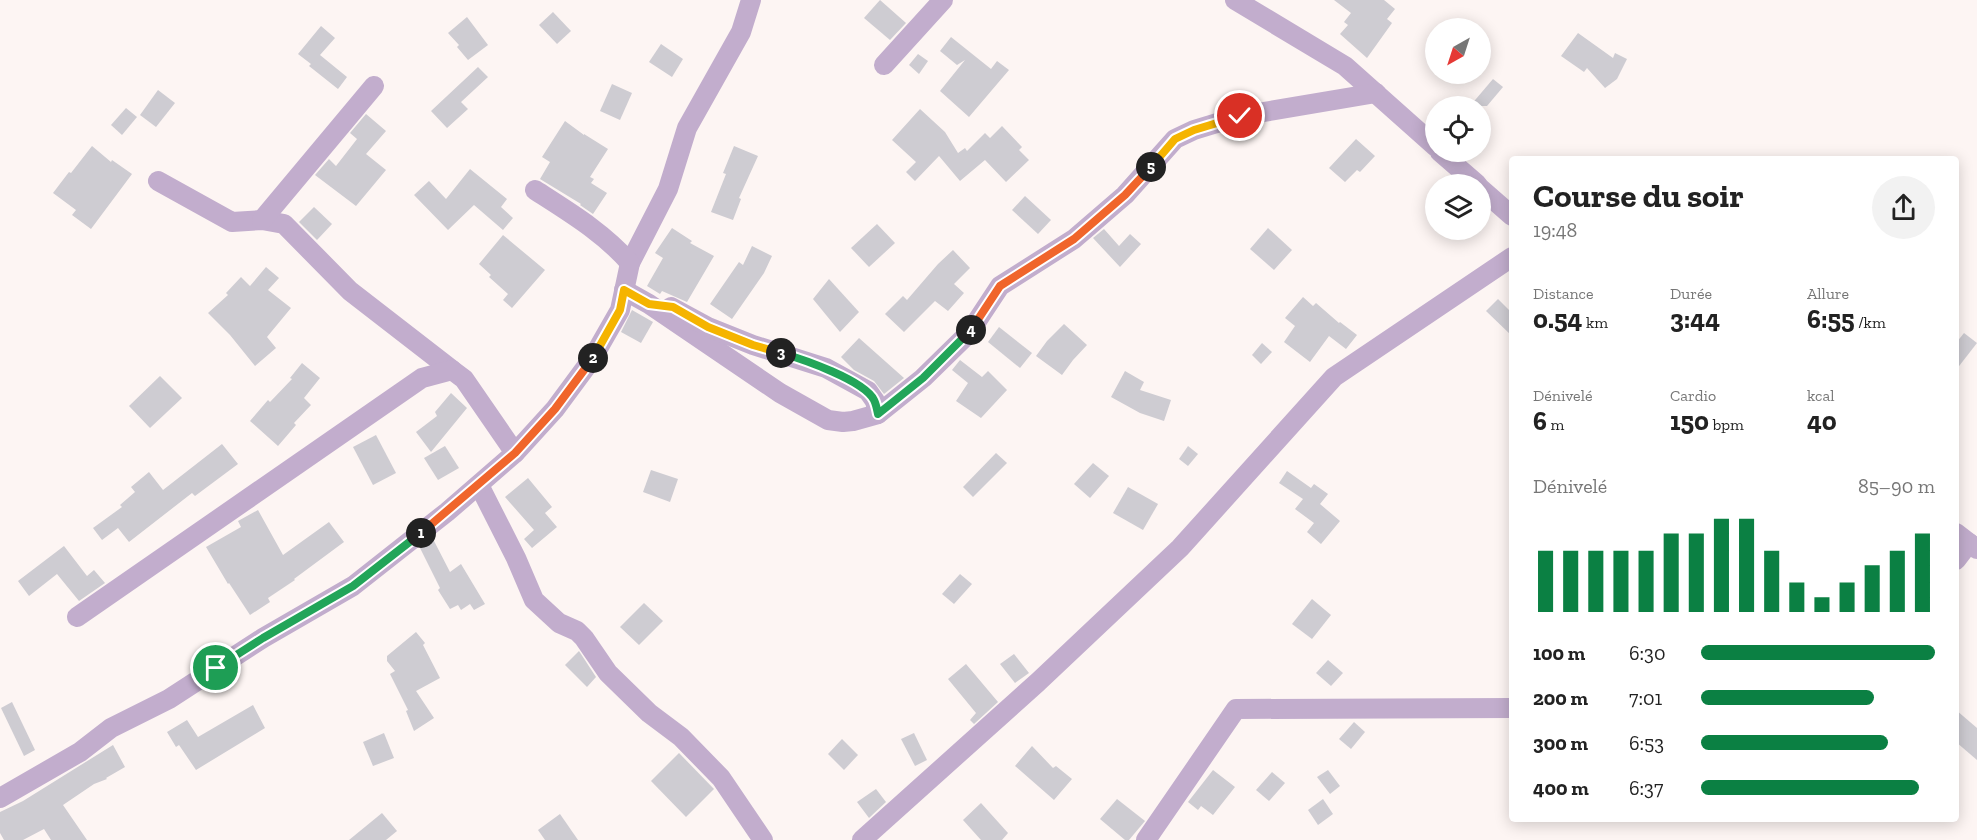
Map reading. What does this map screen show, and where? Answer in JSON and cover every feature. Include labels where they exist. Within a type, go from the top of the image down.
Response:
[{"type":"street","points":[[0,798],[80,752],[111,728],[169,699],[263,638],[353,586],[447,512],[515,453],[555,409],[592,359],[620,310],[630,263],[668,189],[687,128],[741,32],[751,0]]},
{"type":"street","points":[[884,65],[943,0]]},
{"type":"street","points":[[1235,0],[1345,66],[1425,137]]},
{"type":"street","points":[[262,220],[374,86]]},
{"type":"street","points":[[624,290],[649,304],[780,393],[828,420],[853,421],[878,414],[923,378],[969,333],[1000,286],[1074,239],[1125,195],[1175,139],[1194,130],[1240,116],[1376,93]]},
{"type":"street","points":[[1452,162],[1465,174]]},
{"type":"street","points":[[158,181],[232,222],[262,220],[284,224],[350,291],[464,379],[515,453]]},
{"type":"street","points":[[535,190],[587,224],[615,246],[630,263]]},
{"type":"street","points":[[1491,198],[1509,213]]},
{"type":"street","points":[[862,840],[1038,682],[1180,548],[1334,376],[1509,259]]},
{"type":"street","points":[[649,304],[673,307],[708,327],[753,345],[826,368],[868,391],[875,400],[878,414]]},
{"type":"street","points":[[77,617],[422,378],[452,370]]},
{"type":"street","points":[[479,485],[516,558],[534,600],[559,623],[577,631],[608,674],[649,712],[681,736],[721,778],[764,840]]},
{"type":"street","points":[[1959,555],[1967,542]]},
{"type":"street","points":[[1146,840],[1236,709],[1509,708]]},
{"type":"building","points":[[880,0],[906,23],[890,40],[864,18]]},
{"type":"building","points":[[1334,0],[1384,0],[1395,9],[1387,19],[1392,23],[1367,58],[1340,34],[1348,25],[1344,22],[1351,13]]},
{"type":"building","points":[[553,12],[571,31],[557,44],[539,25]]},
{"type":"building","points":[[467,17],[488,45],[468,60],[448,33]]},
{"type":"building","points":[[321,26],[335,38],[320,55],[347,77],[338,89],[298,54]]},
{"type":"building","points":[[1578,33],[1613,58],[1615,53],[1627,59],[1617,79],[1605,88],[1587,68],[1584,72],[1561,56]]},
{"type":"building","points":[[951,37],[991,69],[997,61],[1009,70],[969,117],[940,91],[965,60],[957,65],[940,51]]},
{"type":"building","points":[[661,44],[683,59],[672,77],[649,62]]},
{"type":"building","points":[[918,54],[928,61],[919,74],[909,65]]},
{"type":"building","points":[[478,67],[488,77],[461,102],[468,109],[447,128],[431,111]]},
{"type":"building","points":[[1493,79],[1503,87],[1491,101],[1491,96],[1479,96]]},
{"type":"building","points":[[612,84],[632,93],[620,120],[600,111]]},
{"type":"building","points":[[158,90],[175,103],[156,127],[140,115]]},
{"type":"building","points":[[126,108],[137,117],[122,135],[111,125]]},
{"type":"building","points":[[920,109],[945,132],[958,153],[965,148],[967,151],[985,133],[990,138],[1002,126],[1022,147],[1019,150],[1029,160],[1006,182],[985,160],[960,181],[939,156],[915,181],[906,172],[916,162],[892,140]]},
{"type":"building","points":[[366,114],[386,131],[366,154],[386,170],[356,206],[315,175],[329,159],[336,166],[357,139],[350,133]]},
{"type":"building","points":[[565,121],[608,149],[590,177],[594,179],[591,183],[607,193],[593,214],[540,179],[550,162],[542,157]]},
{"type":"building","points":[[1356,139],[1375,156],[1360,172],[1357,170],[1345,182],[1329,168]]},
{"type":"building","points":[[92,146],[111,162],[112,160],[132,174],[91,229],[72,215],[76,210],[53,193]]},
{"type":"building","points":[[734,146],[758,156],[739,198],[741,199],[733,220],[711,212]]},
{"type":"building","points":[[470,169],[507,199],[501,207],[513,218],[503,230],[474,205],[448,230],[414,195],[429,181],[446,199]]},
{"type":"building","points":[[1025,196],[1051,220],[1038,234],[1012,210]]},
{"type":"building","points":[[314,207],[332,224],[317,240],[299,222]]},
{"type":"building","points":[[877,224],[895,243],[869,267],[851,248]]},
{"type":"building","points":[[672,228],[692,241],[690,243],[714,256],[687,302],[662,291],[660,294],[647,286],[663,258],[655,253]]},
{"type":"building","points":[[1268,228],[1292,250],[1274,270],[1250,249]]},
{"type":"building","points":[[1104,229],[1119,246],[1130,234],[1141,244],[1120,267],[1093,238]]},
{"type":"building","points":[[503,235],[545,270],[512,308],[503,300],[508,294],[489,277],[491,275],[479,264]]},
{"type":"building","points":[[752,246],[772,256],[764,273],[732,319],[710,304],[739,262],[743,265]]},
{"type":"building","points":[[953,250],[970,268],[954,284],[964,293],[948,311],[935,301],[904,332],[885,314],[903,296],[907,300]]},
{"type":"building","points":[[266,267],[279,278],[268,290],[291,308],[267,337],[276,348],[255,366],[230,335],[208,313],[228,295],[226,293],[241,277],[250,286]]},
{"type":"building","points":[[829,279],[859,312],[840,332],[813,299]]},
{"type":"building","points":[[1303,297],[1313,306],[1316,303],[1357,335],[1346,349],[1329,336],[1310,362],[1284,342],[1295,326],[1285,318]]},
{"type":"building","points":[[1498,299],[1509,310],[1509,333],[1486,311]]},
{"type":"building","points":[[632,310],[653,322],[641,343],[621,332]]},
{"type":"building","points":[[1064,324],[1087,345],[1062,375],[1036,356]]},
{"type":"building","points":[[999,327],[1032,353],[1020,368],[988,342]]},
{"type":"building","points":[[1964,333],[1977,343],[1959,366],[1959,339]]},
{"type":"building","points":[[859,338],[904,378],[884,394],[874,381],[854,370],[841,357]]},
{"type":"building","points":[[1262,343],[1272,352],[1261,364],[1252,355]]},
{"type":"building","points":[[960,360],[982,377],[988,371],[1007,390],[981,418],[956,401],[968,383],[952,370]]},
{"type":"building","points":[[302,363],[320,378],[304,398],[311,405],[294,423],[296,425],[278,446],[250,421],[268,400],[270,402],[292,379],[290,378]]},
{"type":"building","points":[[1125,371],[1144,382],[1140,390],[1171,400],[1164,421],[1140,413],[1111,397]]},
{"type":"building","points":[[160,376],[182,398],[150,428],[129,406]]},
{"type":"building","points":[[451,393],[467,408],[431,452],[416,432],[437,416],[435,412]]},
{"type":"building","points":[[376,435],[396,473],[373,485],[353,447]]},
{"type":"building","points":[[222,444],[238,464],[195,496],[192,493],[129,542],[118,528],[102,540],[93,528],[122,507],[120,505],[135,492],[131,487],[149,472],[163,490]]},
{"type":"building","points":[[445,446],[459,468],[438,480],[424,458]]},
{"type":"building","points":[[1188,446],[1198,454],[1188,466],[1179,459]]},
{"type":"building","points":[[996,453],[1007,463],[973,497],[963,487]]},
{"type":"building","points":[[1093,463],[1109,476],[1090,498],[1074,484]]},
{"type":"building","points":[[651,470],[678,479],[670,502],[643,492]]},
{"type":"building","points":[[1287,471],[1311,488],[1314,484],[1328,494],[1320,504],[1340,521],[1321,544],[1307,532],[1314,523],[1295,509],[1303,499],[1279,483]]},
{"type":"building","points":[[528,478],[552,507],[545,513],[557,527],[532,548],[524,539],[534,530],[505,497]]},
{"type":"building","points":[[1128,487],[1158,504],[1143,530],[1113,513]]},
{"type":"building","points":[[258,510],[283,555],[329,522],[344,542],[268,598],[270,602],[250,615],[206,547],[241,527],[238,521]]},
{"type":"building","points":[[433,539],[450,572],[461,564],[485,604],[474,610],[470,604],[461,610],[458,605],[450,609],[438,590],[440,588],[420,548]]},
{"type":"building","points":[[64,546],[87,576],[94,570],[105,583],[79,601],[57,574],[29,596],[18,581]]},
{"type":"building","points":[[960,574],[972,584],[954,604],[942,594]]},
{"type":"building","points":[[1312,599],[1331,615],[1312,639],[1292,624]]},
{"type":"building","points":[[644,603],[663,621],[639,645],[620,627]]},
{"type":"building","points":[[416,632],[425,643],[423,645],[440,678],[416,691],[434,718],[414,731],[406,711],[408,710],[390,674],[395,671],[387,661],[387,656]]},
{"type":"building","points":[[579,651],[596,677],[587,687],[565,665]]},
{"type":"building","points":[[1014,654],[1029,673],[1015,683],[1000,664]]},
{"type":"building","points":[[1328,660],[1343,673],[1331,686],[1316,673]]},
{"type":"building","points":[[966,664],[998,702],[974,724],[970,720],[976,713],[948,679]]},
{"type":"building","points":[[12,702],[35,750],[24,756],[1,708]]},
{"type":"building","points":[[253,705],[265,728],[196,770],[179,745],[176,747],[167,732],[187,720],[198,737]]},
{"type":"building","points":[[1959,713],[1977,728],[1977,760],[1959,745]]},
{"type":"building","points":[[1354,722],[1365,732],[1351,749],[1339,739]]},
{"type":"building","points":[[384,733],[394,758],[373,766],[363,742]]},
{"type":"building","points":[[914,733],[927,760],[915,766],[901,739]]},
{"type":"building","points":[[842,739],[858,755],[844,770],[828,754]]},
{"type":"building","points":[[113,745],[125,767],[63,805],[87,840],[51,840],[44,829],[23,840],[4,840],[0,833],[0,812],[23,801]]},
{"type":"building","points":[[1032,746],[1053,768],[1056,766],[1072,779],[1054,800],[1015,766]]},
{"type":"building","points":[[679,753],[714,789],[686,817],[651,781]]},
{"type":"building","points":[[1213,770],[1235,787],[1213,815],[1201,806],[1198,810],[1188,802]]},
{"type":"building","points":[[1328,770],[1340,786],[1330,794],[1317,777]]},
{"type":"building","points":[[1272,772],[1285,783],[1269,801],[1256,790]]},
{"type":"building","points":[[876,789],[886,802],[869,818],[857,802]]},
{"type":"building","points":[[1117,799],[1145,821],[1129,840],[1125,840],[1100,819]]},
{"type":"building","points":[[1323,799],[1333,814],[1318,825],[1308,810]]},
{"type":"building","points":[[981,803],[1008,833],[1002,840],[981,840],[963,820]]},
{"type":"building","points":[[382,813],[397,831],[386,840],[349,840]]},
{"type":"building","points":[[560,814],[578,840],[545,840],[538,830]]},
{"type":"route","points":[[216,668],[353,586],[447,512],[515,453],[555,409],[592,359],[620,310],[624,290],[649,304],[673,307],[708,327],[753,345],[826,368],[868,391],[875,400],[878,414],[923,378],[969,333],[1000,286],[1074,239],[1125,195],[1175,139],[1194,130],[1240,116]]}]
